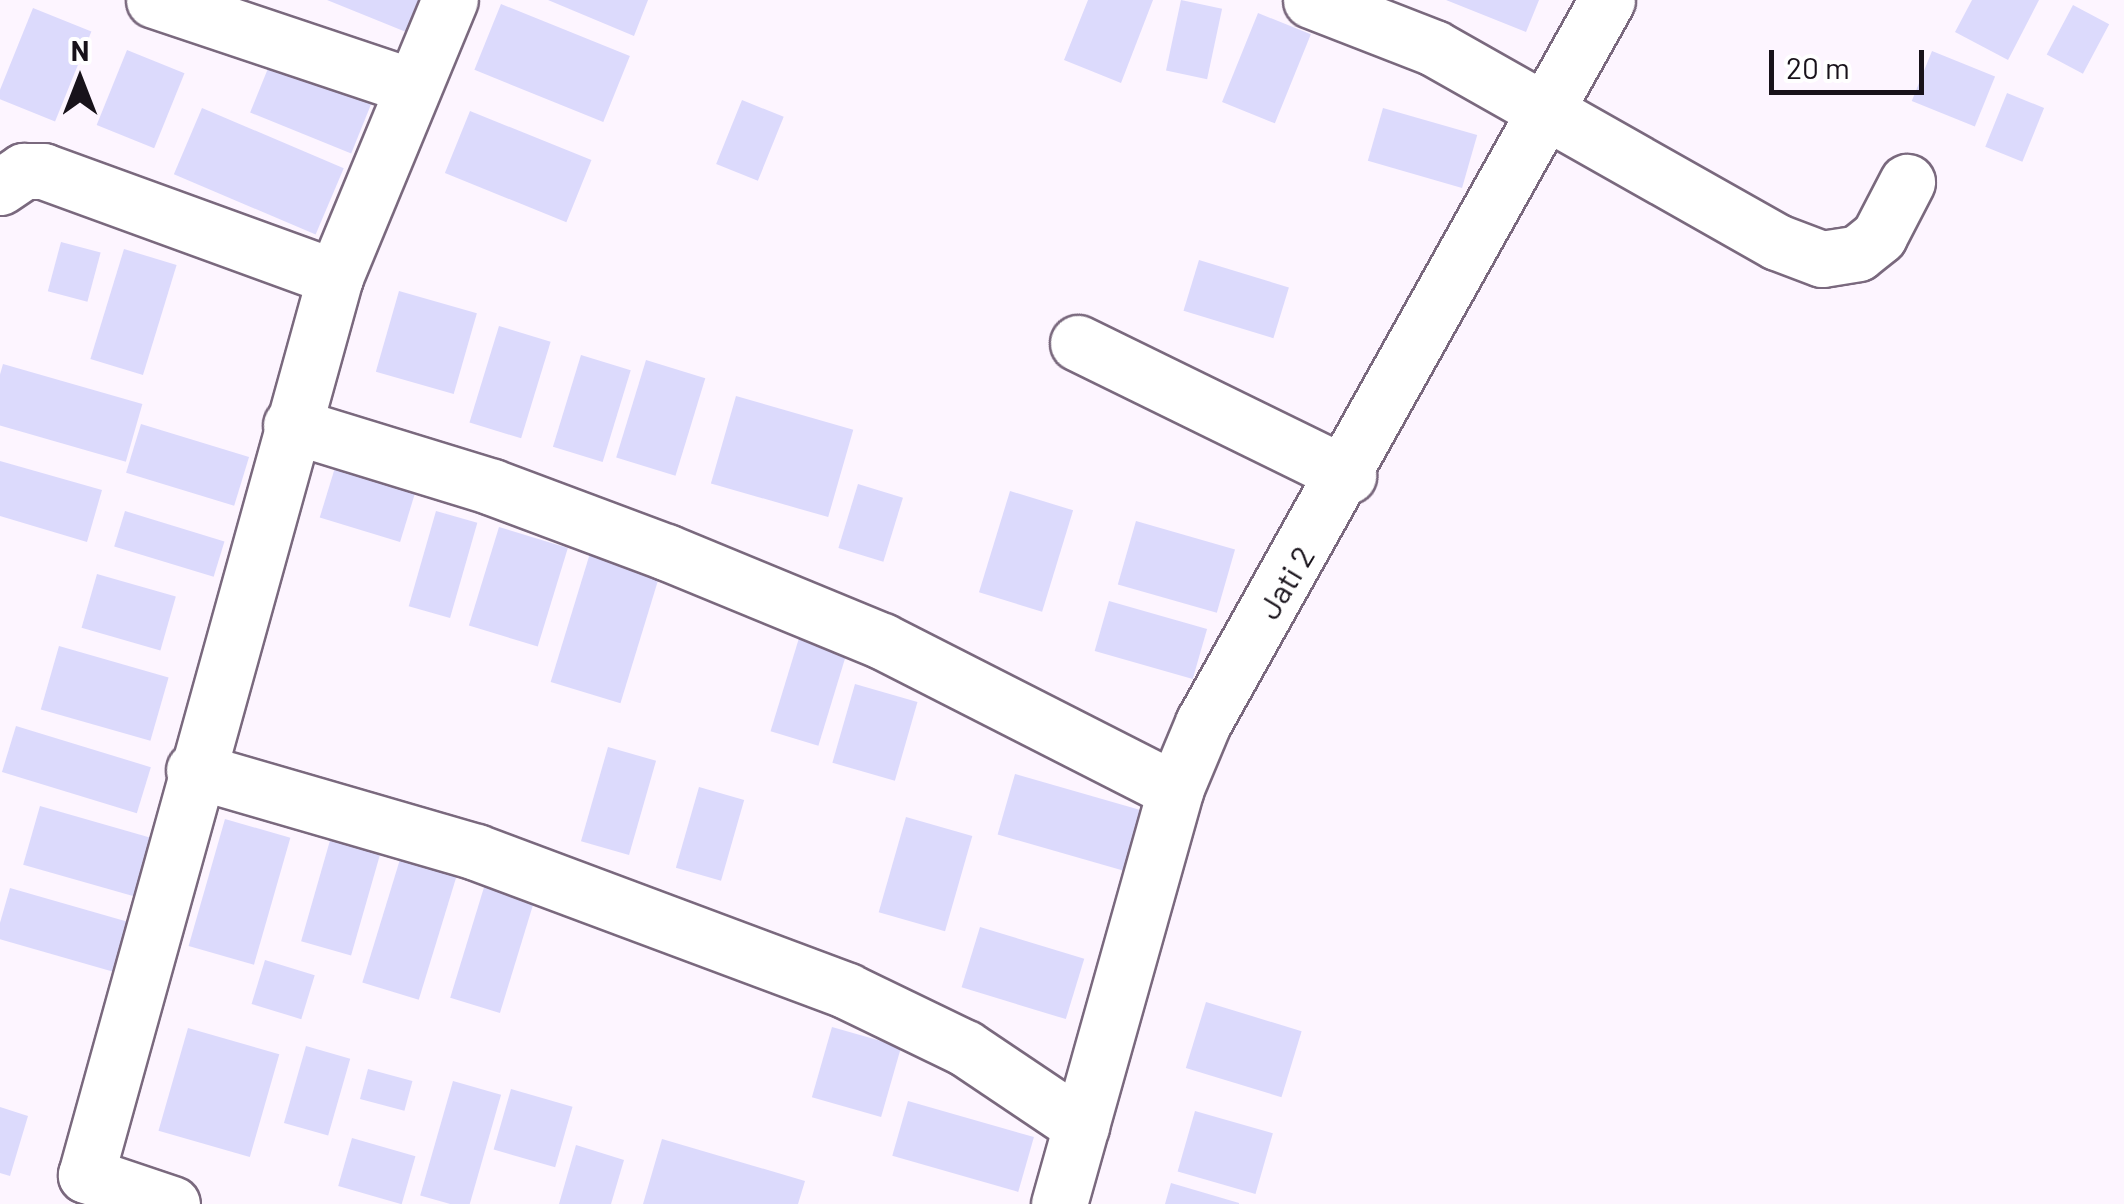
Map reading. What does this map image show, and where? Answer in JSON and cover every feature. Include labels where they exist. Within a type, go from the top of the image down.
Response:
[{"type":"street","points":[[154,0],[411,86]]},
{"type":"street","points":[[172,1204],[81,1189],[194,770],[336,277],[411,86],[450,0]]},
{"type":"street","points":[[1311,0],[1434,48],[1777,242],[1822,259],[1858,253],[1879,236],[1906,182]]},
{"type":"street","name":"Jati 2","points":[[1059,1204],[1175,790],[1203,723],[1348,475],[1550,114],[1607,0]]},
{"type":"street","points":[[0,187],[24,171],[43,171],[336,277]]},
{"type":"street","points":[[1078,342],[1348,475]]},
{"type":"street","points":[[291,425],[666,552],[882,642],[1175,790]]},
{"type":"street","points":[[194,770],[476,852],[847,991],[965,1048],[1081,1126]]},
{"type":"building","points":[[327,0],[425,0],[411,34]]},
{"type":"building","points":[[548,0],[648,0],[634,36]]},
{"type":"building","points":[[1088,0],[1153,0],[1121,83],[1064,60]]},
{"type":"building","points":[[1181,0],[1222,9],[1207,79],[1166,70]]},
{"type":"building","points":[[1446,0],[1539,0],[1526,32]]},
{"type":"building","points":[[1972,0],[2039,0],[2008,60],[1955,32]]},
{"type":"building","points":[[501,4],[630,56],[603,122],[474,70]]},
{"type":"building","points":[[2073,5],[2109,24],[2083,74],[2047,54]]},
{"type":"building","points":[[33,8],[91,32],[55,122],[0,99],[0,90]]},
{"type":"building","points":[[1258,13],[1311,34],[1275,123],[1222,102]]},
{"type":"building","points":[[127,50],[184,73],[154,148],[97,125]]},
{"type":"building","points":[[1932,51],[1995,76],[1975,127],[1912,101]]},
{"type":"building","points":[[273,56],[374,97],[351,153],[250,113]]},
{"type":"building","points":[[2007,93],[2044,108],[2022,162],[1985,147]]},
{"type":"building","points":[[742,100],[784,117],[758,181],[716,164]]},
{"type":"building","points":[[202,108],[344,168],[316,234],[174,174]]},
{"type":"building","points":[[1383,108],[1477,135],[1462,188],[1368,161]]},
{"type":"building","points":[[470,111],[591,160],[566,222],[445,173]]},
{"type":"building","points":[[61,242],[101,253],[87,302],[48,291]]},
{"type":"building","points":[[124,249],[177,265],[143,375],[90,359]]},
{"type":"building","points":[[1199,260],[1289,287],[1273,338],[1184,311]]},
{"type":"building","points":[[399,291],[477,313],[454,394],[376,372]]},
{"type":"building","points":[[499,326],[551,342],[521,438],[469,423]]},
{"type":"building","points":[[581,355],[631,370],[603,462],[553,447]]},
{"type":"building","points":[[646,360],[705,378],[675,476],[616,458]]},
{"type":"building","points":[[3,364],[142,404],[126,462],[0,426]]},
{"type":"building","points":[[736,396],[853,430],[828,517],[711,483]]},
{"type":"building","points":[[141,424],[249,457],[234,506],[126,473]]},
{"type":"building","points":[[0,461],[102,490],[87,542],[0,516]]},
{"type":"building","points":[[337,461],[417,486],[400,542],[320,517]]},
{"type":"building","points":[[858,484],[903,498],[883,562],[838,548]]},
{"type":"building","points":[[1010,491],[1073,510],[1042,612],[979,592]]},
{"type":"building","points":[[125,511],[224,541],[214,577],[114,546]]},
{"type":"building","points":[[436,511],[477,523],[450,618],[409,606]]},
{"type":"building","points":[[1136,521],[1235,549],[1217,613],[1118,584]]},
{"type":"building","points":[[499,527],[568,548],[538,647],[469,625]]},
{"type":"building","points":[[591,550],[661,571],[620,703],[551,682]]},
{"type":"building","points":[[97,574],[176,597],[160,650],[82,628]]},
{"type":"building","points":[[1109,601],[1207,629],[1193,679],[1095,651]]},
{"type":"building","points":[[803,625],[851,640],[818,746],[771,731]]},
{"type":"building","points":[[59,646],[169,677],[150,741],[41,709]]},
{"type":"building","points":[[855,684],[917,702],[895,781],[832,763]]},
{"type":"building","points":[[16,726],[151,767],[137,813],[2,772]]},
{"type":"building","points":[[608,747],[656,761],[629,855],[581,841]]},
{"type":"building","points":[[1015,774],[1144,811],[1126,871],[998,835]]},
{"type":"building","points":[[699,787],[744,800],[721,881],[676,868]]},
{"type":"building","points":[[40,806],[152,838],[135,897],[23,865]]},
{"type":"building","points":[[906,817],[972,836],[945,931],[879,912]]},
{"type":"building","points":[[225,819],[290,838],[254,965],[189,946]]},
{"type":"building","points":[[335,823],[385,837],[351,956],[301,941]]},
{"type":"building","points":[[405,843],[461,860],[419,1000],[362,983]]},
{"type":"building","points":[[485,884],[535,899],[500,1013],[450,998]]},
{"type":"building","points":[[10,888],[140,925],[125,975],[0,939],[0,923]]},
{"type":"building","points":[[980,927],[1084,959],[1066,1019],[962,987]]},
{"type":"building","points":[[265,960],[315,975],[301,1019],[252,1004]]},
{"type":"building","points":[[1206,1002],[1302,1031],[1281,1097],[1186,1068]]},
{"type":"building","points":[[832,1027],[901,1047],[881,1117],[812,1097]]},
{"type":"building","points":[[188,1028],[279,1054],[250,1157],[159,1131]]},
{"type":"building","points":[[306,1046],[350,1059],[328,1136],[284,1123]]},
{"type":"building","points":[[368,1069],[412,1081],[404,1111],[360,1099]]},
{"type":"building","points":[[453,1081],[501,1095],[470,1204],[450,1204],[420,1195]]},
{"type":"building","points":[[511,1089],[573,1107],[555,1167],[494,1150]]},
{"type":"building","points":[[908,1101],[1034,1137],[1018,1192],[892,1156]]},
{"type":"building","points":[[0,1107],[28,1116],[10,1176],[0,1173]]},
{"type":"building","points":[[1195,1111],[1273,1133],[1255,1194],[1178,1172]]},
{"type":"building","points":[[352,1138],[415,1156],[402,1204],[338,1186]]},
{"type":"building","points":[[662,1139],[805,1181],[798,1204],[643,1204]]},
{"type":"building","points":[[576,1145],[624,1160],[611,1204],[559,1204]]},
{"type":"building","points":[[1171,1183],[1239,1203],[1239,1204],[1165,1204]]}]
